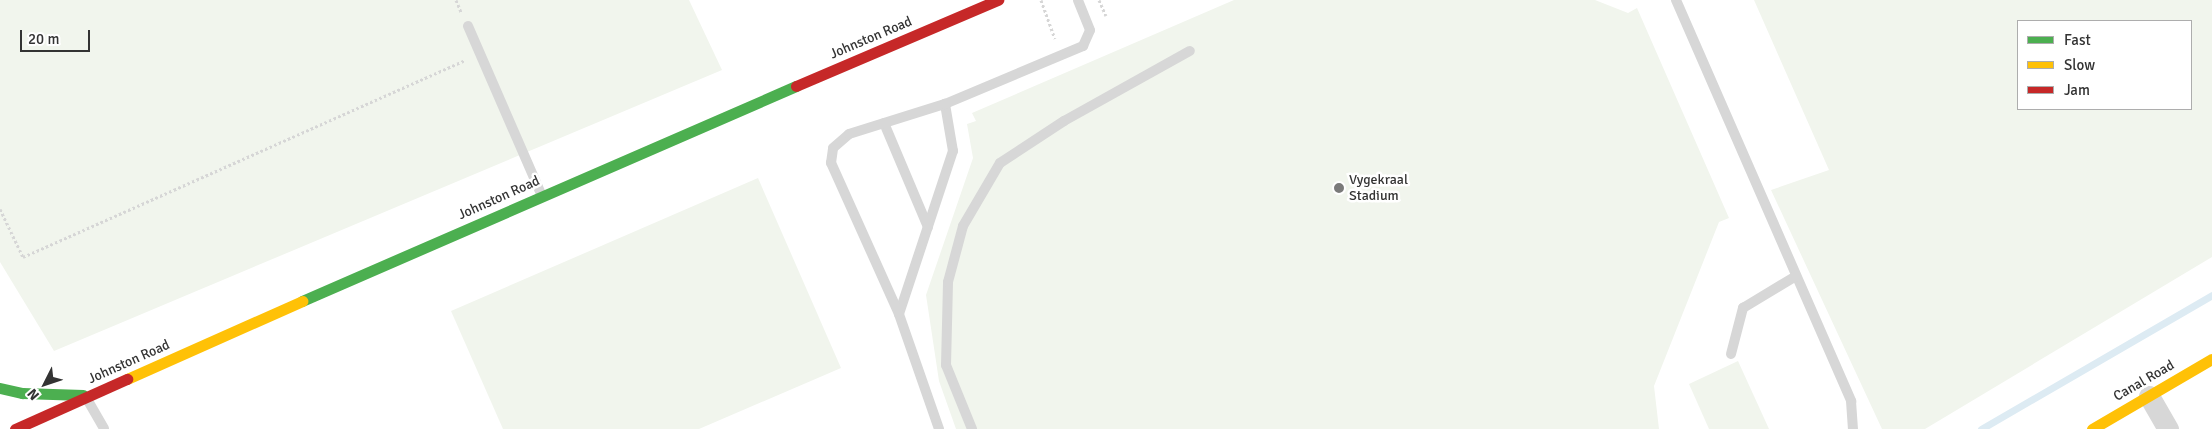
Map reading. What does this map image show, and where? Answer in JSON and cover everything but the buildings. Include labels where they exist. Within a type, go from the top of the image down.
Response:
[{"type":"street","name":"Johnston Road","points":[[15,429],[541,195],[998,0]]},
{"type":"street","name":"Canal Road","points":[[2092,429],[2212,359]]},
{"type":"street","points":[[0,388],[22,394],[89,397]]},
{"type":"street","points":[[2148,396],[2168,429]]},
{"type":"lane","points":[[939,429],[900,314],[831,163],[833,148],[849,134],[945,104],[1083,46],[1090,30],[1078,0]]},
{"type":"lane","points":[[1676,0],[1851,401],[1853,429]]},
{"type":"lane","points":[[468,26],[541,195]]},
{"type":"lane","points":[[972,429],[946,365],[948,282],[963,226],[1000,163],[1064,121],[1190,51]]},
{"type":"lane","points":[[900,314],[953,151],[945,104]]},
{"type":"lane","points":[[884,123],[928,227]]},
{"type":"lane","points":[[1730,354],[1743,308],[1796,276]]},
{"type":"lane","points":[[89,397],[104,429]]},
{"type":"path","points":[[1042,0],[1056,42]]},
{"type":"path","points":[[1099,0],[1106,16]]},
{"type":"path","points":[[0,209],[23,257],[479,53]]},
{"type":"shaded area","points":[[0,0],[689,0],[722,70],[54,351],[0,262]]},
{"type":"shaded area","name":"Vygekraal Stadium","points":[[1234,0],[1595,0],[1628,13],[1637,8],[1729,218],[1719,222],[1654,386],[1659,429],[956,429],[939,381],[926,295],[973,158],[967,124],[976,121],[972,113]]},
{"type":"shaded area","points":[[1754,0],[2212,0],[2212,257],[1925,429],[1882,429],[1771,190],[1829,170]]},
{"type":"shaded area","points":[[758,178],[841,368],[699,429],[503,429],[451,311]]},
{"type":"shaded area","points":[[1738,361],[1769,429],[1709,429],[1689,384]]},
{"type":"waterway","points":[[1981,429],[2212,295]]},
{"type":"traffic: fast","points":[[302,301],[796,86]]},
{"type":"traffic: fast","points":[[0,388],[22,393],[83,395]]},
{"type":"traffic: slow","points":[[127,379],[302,301]]},
{"type":"traffic: slow","points":[[2092,429],[2212,359]]},
{"type":"traffic: jam","points":[[796,86],[998,0]]},
{"type":"traffic: jam","points":[[15,429],[127,379]]},
{"type":"place","name":"Vygekraal Stadium","points":[[1339,188]]}]
